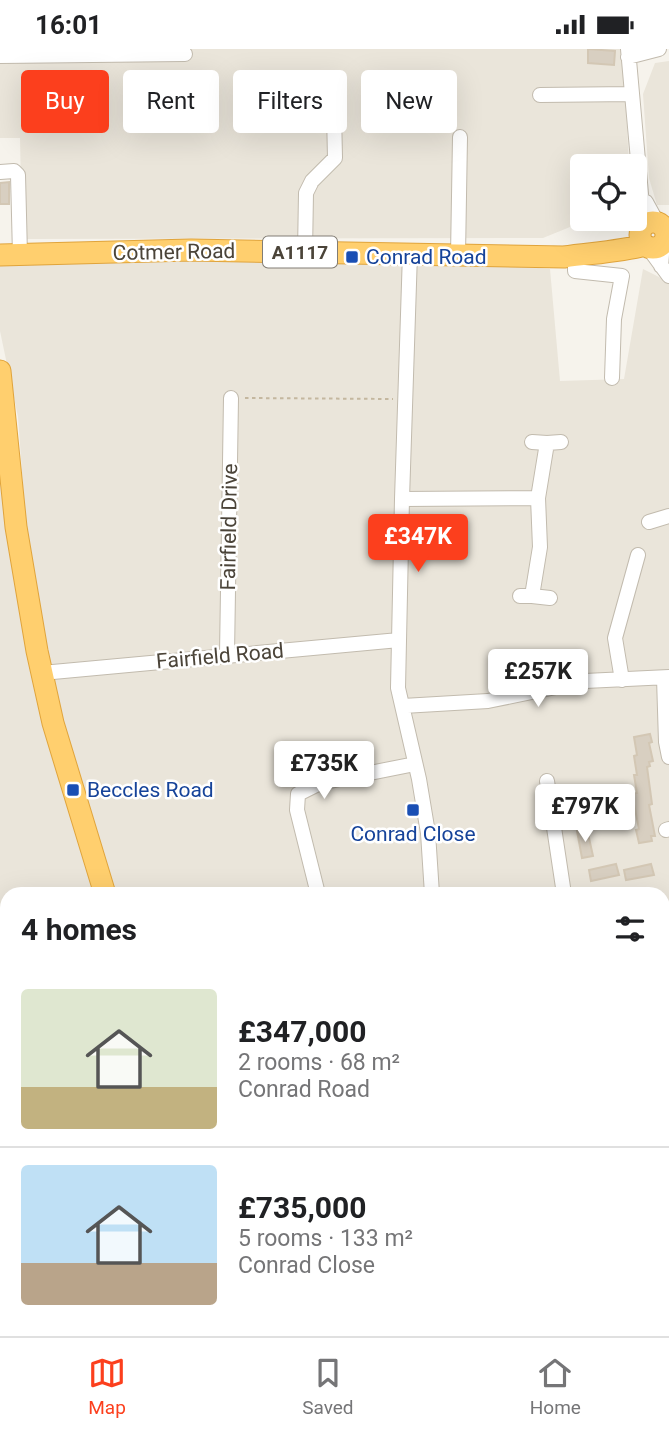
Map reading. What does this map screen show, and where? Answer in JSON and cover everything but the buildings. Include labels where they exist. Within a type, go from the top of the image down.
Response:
[{"type":"highway","name":"Cotmer Road","points":[[10,255],[185,250],[533,257],[623,250],[656,234]]},
{"type":"highway","name":"Cotmer Road","points":[[600,252],[624,241],[656,234]]},
{"type":"highway","points":[[0,371],[16,527],[30,620],[52,723],[104,887]]},
{"type":"street","points":[[659,49],[628,53],[641,188],[654,221],[665,271]]},
{"type":"street","points":[[0,56],[185,54]]},
{"type":"street","points":[[540,95],[632,94]]},
{"type":"street","points":[[305,252],[306,193],[312,181],[335,158],[334,133]]},
{"type":"street","points":[[458,255],[460,137]]},
{"type":"street","points":[[0,172],[14,171],[18,175],[10,255]]},
{"type":"street","points":[[612,378],[614,319],[622,276],[623,250]]},
{"type":"street","points":[[410,253],[398,688],[428,833],[432,887]]},
{"type":"street","points":[[575,255],[575,271],[622,276]]},
{"type":"street","name":"Fairfield Drive","points":[[227,656],[231,398]]},
{"type":"street","points":[[546,442],[538,498],[540,547],[526,596],[551,598]]},
{"type":"street","points":[[402,499],[538,498]]},
{"type":"street","points":[[649,522],[669,516]]},
{"type":"street","points":[[622,680],[615,638],[638,555]]},
{"type":"street","name":"Fairfield Road","points":[[42,673],[399,640]]},
{"type":"street","points":[[403,706],[488,701],[577,682],[666,678],[666,742],[669,757]]},
{"type":"street","points":[[316,887],[297,810],[298,794],[320,783],[415,764]]},
{"type":"street","points":[[547,781],[563,887]]},
{"type":"path","points":[[231,398],[405,399]]},
{"type":"shaded area","points":[[0,49],[623,49],[628,154],[570,154],[570,227],[543,238],[26,239],[20,138],[0,138]]},
{"type":"shaded area","points":[[669,61],[669,205],[657,205],[649,178],[643,94],[655,63]]},
{"type":"shaded area","points":[[419,257],[550,269],[560,381],[624,379],[643,269],[669,282],[669,887],[110,887],[50,681],[26,527],[18,417],[0,331],[0,263]]},
{"type":"shaded area","points":[[0,453],[6,520],[20,617],[42,714],[95,887],[0,887]]},
{"type":"place","name":"Conrad Road","points":[[352,257]]},
{"type":"place","name":"Beccles Road","points":[[73,790]]},
{"type":"place","name":"Conrad Close","points":[[413,810]]}]
